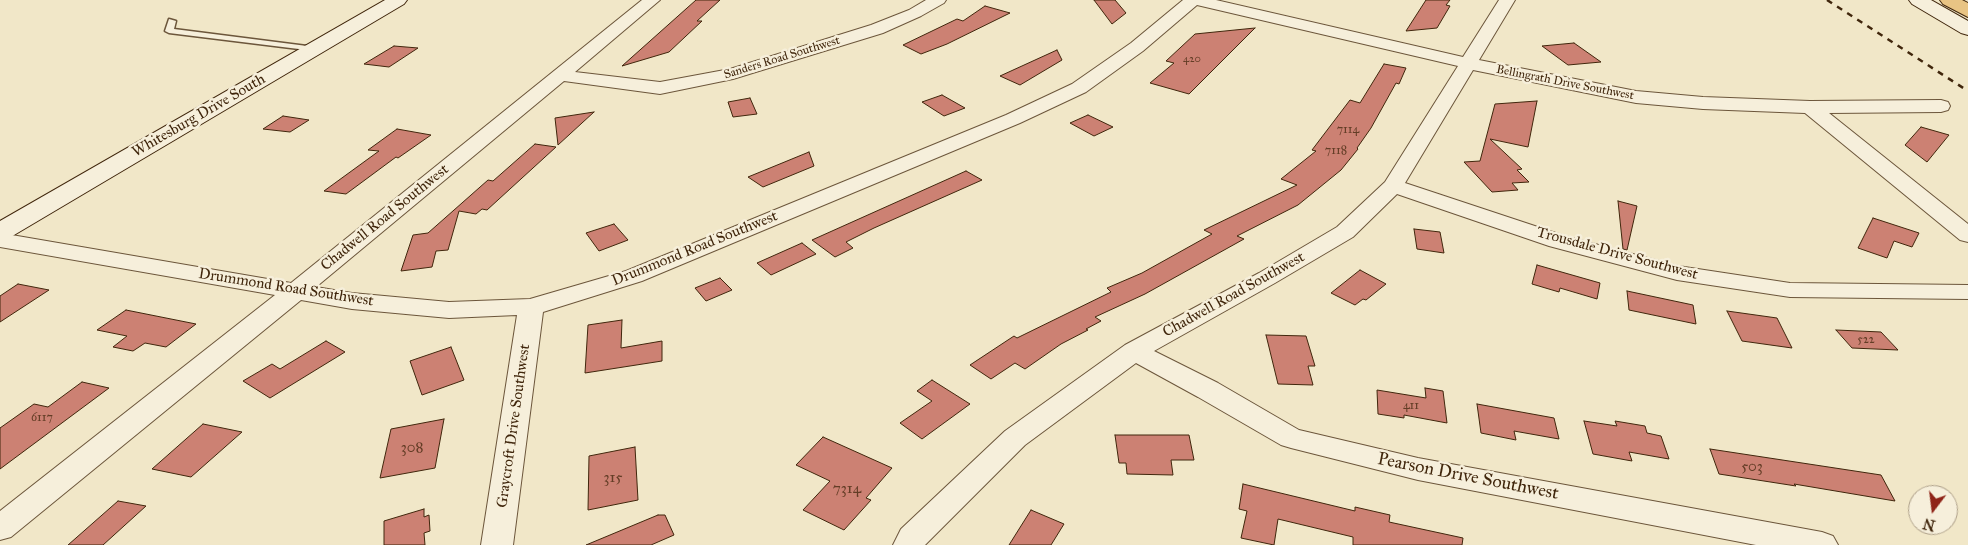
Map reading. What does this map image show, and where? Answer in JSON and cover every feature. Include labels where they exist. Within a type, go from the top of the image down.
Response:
[{"type":"highway","points":[[1948,0],[1968,11]]},
{"type":"main road","name":"Whitesburg Drive South","points":[[0,232],[398,0]]},
{"type":"main road","points":[[1918,0],[1968,29]]},
{"type":"street","name":"Chadwell Road Southwest","points":[[0,528],[296,291],[652,0]]},
{"type":"street","name":"Sanders Road Southwest","points":[[560,75],[660,88],[733,74],[877,29],[915,13],[938,0]]},
{"type":"street","name":"Bellingrath Drive Southwest","points":[[1194,0],[1469,63],[1584,88],[1636,97],[1703,103],[1810,107],[1942,106]]},
{"type":"street","name":"Drummond Road Southwest","points":[[0,240],[352,301],[449,310],[531,307],[634,276],[1013,119],[1079,88],[1137,47],[1194,0]]},
{"type":"street","name":"Chadwell Road Southwest","points":[[909,545],[912,538],[1015,438],[1134,352],[1345,232],[1393,186],[1508,0]]},
{"type":"street","points":[[1810,107],[1968,235]]},
{"type":"street","name":"Trousdale Drive Southwest","points":[[1393,186],[1557,241],[1677,273],[1790,290],[1968,292]]},
{"type":"street","name":"Graycroft Drive Southwest","points":[[497,545],[531,307]]},
{"type":"street","name":"Pearson Drive Southwest","points":[[1134,352],[1208,390],[1291,438],[1418,469],[1822,545]]},
{"type":"lane","points":[[172,21],[169,31],[315,49]]},
{"type":"building","points":[[696,0],[720,0],[697,21],[702,21],[669,52],[622,66]]},
{"type":"building","points":[[1094,0],[1115,0],[1126,13],[1112,24]]},
{"type":"building","points":[[1426,0],[1450,0],[1446,5],[1450,6],[1437,28],[1406,31]]},
{"type":"building","points":[[985,6],[1010,13],[947,44],[921,54],[903,45],[957,19],[963,21]]},
{"type":"building","points":[[1255,28],[1189,94],[1150,83],[1174,63],[1166,61],[1195,34]]},
{"type":"building","points":[[1574,43],[1601,62],[1568,65],[1542,46]]},
{"type":"building","points":[[394,46],[418,48],[389,67],[364,64]]},
{"type":"building","points":[[1057,50],[1062,60],[1020,85],[1000,76]]},
{"type":"building","points":[[1384,64],[1406,68],[1399,84],[1396,83],[1358,149],[1341,170],[1298,205],[1237,236],[1244,239],[1145,294],[1095,317],[1101,321],[1061,344],[1025,369],[1015,363],[991,379],[970,365],[1014,336],[1017,338],[1111,292],[1107,288],[1142,273],[1212,234],[1204,230],[1297,185],[1281,179],[1316,151],[1312,150],[1350,100],[1360,103]]},
{"type":"building","points":[[942,95],[965,108],[944,116],[922,102]]},
{"type":"building","points":[[750,98],[757,114],[733,117],[728,102]]},
{"type":"building","points":[[1537,101],[1528,147],[1490,139],[1522,169],[1517,170],[1529,182],[1512,183],[1518,190],[1492,192],[1464,162],[1480,161],[1495,104]]},
{"type":"building","points":[[594,112],[558,145],[555,118]]},
{"type":"building","points":[[1088,115],[1113,127],[1094,136],[1070,123]]},
{"type":"building","points":[[283,116],[309,120],[290,132],[263,129]]},
{"type":"building","points":[[1921,127],[1949,135],[1927,162],[1905,145]]},
{"type":"building","points":[[397,129],[431,135],[398,158],[396,157],[346,194],[324,191],[379,151],[368,150]]},
{"type":"building","points":[[535,144],[556,147],[487,210],[482,209],[476,214],[459,211],[448,250],[436,251],[432,267],[401,271],[413,235],[428,233],[488,180],[493,181]]},
{"type":"building","points":[[809,152],[814,166],[763,187],[748,177]]},
{"type":"building","points":[[966,171],[982,180],[846,242],[853,248],[835,257],[812,240]]},
{"type":"building","points":[[1618,201],[1637,206],[1627,250],[1623,249]]},
{"type":"building","points":[[1873,218],[1919,233],[1912,247],[1894,241],[1887,258],[1858,248]]},
{"type":"building","points":[[614,224],[628,240],[599,251],[586,233]]},
{"type":"building","points":[[1414,229],[1440,232],[1444,253],[1417,249]]},
{"type":"building","points":[[802,243],[816,254],[771,275],[757,263]]},
{"type":"building","points":[[1537,265],[1600,283],[1597,299],[1560,288],[1559,292],[1532,284]]},
{"type":"building","points":[[1360,270],[1386,284],[1366,300],[1363,299],[1355,305],[1331,293]]},
{"type":"building","points":[[720,278],[732,290],[706,301],[695,288]]},
{"type":"building","points":[[18,284],[49,290],[0,322],[0,296]]},
{"type":"building","points":[[1627,291],[1693,305],[1696,324],[1629,310]]},
{"type":"building","points":[[126,310],[196,324],[166,347],[145,343],[133,351],[113,347],[127,336],[97,330]]},
{"type":"building","points":[[1727,311],[1777,318],[1792,348],[1742,341]]},
{"type":"building","points":[[622,320],[621,348],[662,341],[662,361],[585,373],[588,325]]},
{"type":"building","points":[[1836,330],[1881,332],[1898,350],[1852,348]]},
{"type":"building","points":[[1266,335],[1306,336],[1315,366],[1308,366],[1313,385],[1278,384]]},
{"type":"building","points":[[326,341],[345,352],[270,398],[243,381],[272,364],[280,369]]},
{"type":"building","points":[[451,347],[464,380],[422,395],[410,361]]},
{"type":"building","points":[[932,380],[970,404],[922,439],[900,423],[932,401],[917,391]]},
{"type":"building","points":[[82,382],[109,388],[0,469],[0,428],[34,404],[48,407]]},
{"type":"building","points":[[1425,388],[1443,391],[1447,423],[1404,415],[1404,418],[1378,414],[1377,390],[1426,398]]},
{"type":"building","points":[[1477,404],[1554,418],[1559,439],[1514,431],[1516,440],[1481,433]]},
{"type":"building","points":[[444,419],[435,468],[380,478],[391,429]]},
{"type":"building","points":[[1584,421],[1617,426],[1615,421],[1645,426],[1647,433],[1661,436],[1669,459],[1629,452],[1632,461],[1593,454]]},
{"type":"building","points":[[203,424],[242,432],[191,477],[152,469]]},
{"type":"building","points":[[1115,435],[1189,435],[1194,460],[1171,460],[1173,475],[1127,474],[1126,463],[1119,463]]},
{"type":"building","points":[[823,437],[892,468],[866,498],[871,500],[844,530],[803,510],[830,481],[796,465]]},
{"type":"building","points":[[635,447],[638,500],[588,510],[589,456]]},
{"type":"building","points":[[1710,449],[1881,475],[1895,501],[1719,474]]},
{"type":"building","points":[[1243,484],[1355,511],[1355,507],[1390,515],[1389,522],[1463,538],[1462,545],[1353,545],[1353,537],[1278,519],[1274,545],[1241,538],[1247,511],[1239,509]]},
{"type":"building","points":[[118,501],[146,506],[103,545],[68,545]]},
{"type":"building","points":[[424,509],[424,517],[429,515],[430,531],[424,533],[425,545],[384,545],[384,521]]},
{"type":"building","points":[[1031,510],[1064,524],[1051,545],[1009,545]]},
{"type":"building","points":[[658,515],[665,515],[674,535],[651,545],[586,545]]},
{"type":"railway","points":[[1827,0],[1968,91]]}]
